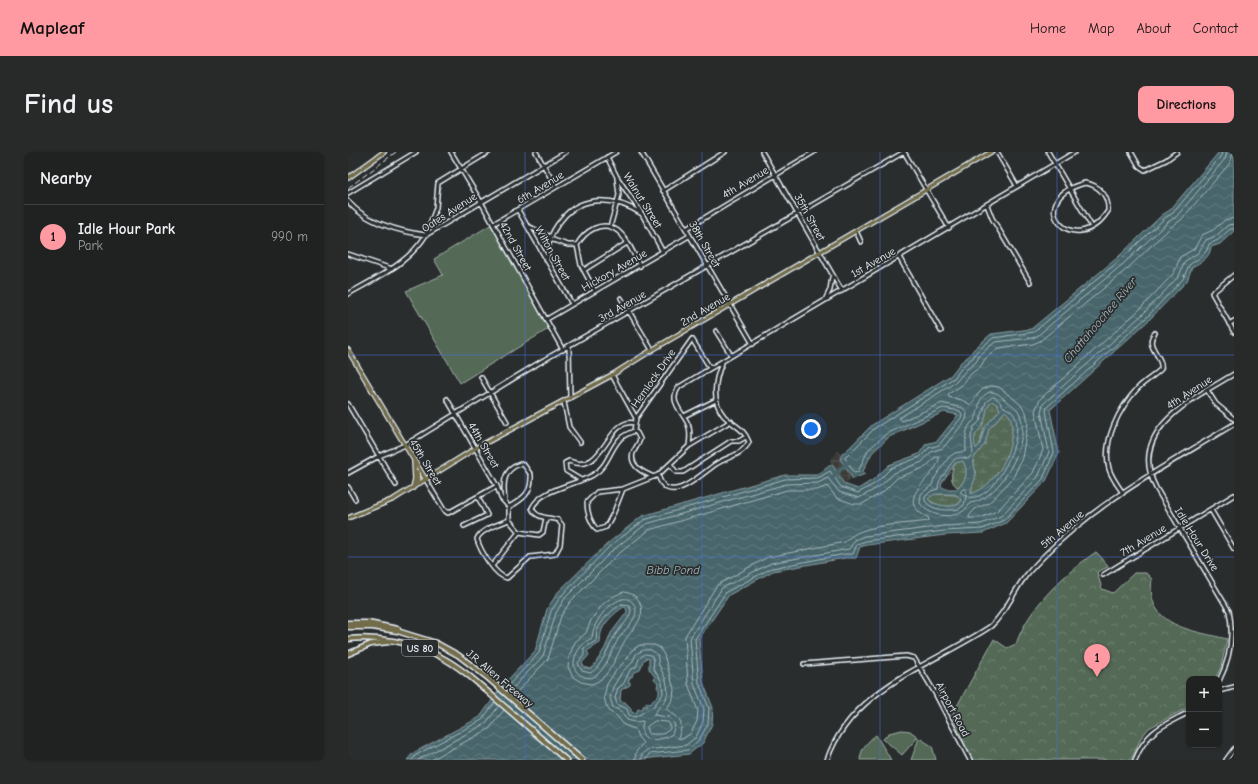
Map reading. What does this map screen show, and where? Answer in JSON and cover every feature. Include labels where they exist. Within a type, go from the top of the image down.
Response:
[{"type":"highway","points":[[348,623],[368,623],[393,627],[436,644]]},
{"type":"highway","name":"J.R. Allen Freeway","points":[[348,627],[372,627],[397,631],[436,644],[458,655],[488,678],[582,760]]},
{"type":"highway","name":"J.R. Allen Freeway","points":[[348,639],[368,637],[423,649],[440,656],[454,664],[481,686],[566,760]]},
{"type":"highway","points":[[348,654],[375,643],[386,642],[403,644]]},
{"type":"main road","name":"2nd Avenue","points":[[348,518],[394,499],[476,448],[612,375],[652,350],[927,191],[991,152]]},
{"type":"main road","points":[[348,178],[381,153]]},
{"type":"main road","name":"45th Street","points":[[348,350],[426,480]]},
{"type":"main road","points":[[413,488],[415,479],[414,460]]},
{"type":"main road","points":[[414,465],[418,484]]},
{"type":"street","points":[[348,193],[416,152]]},
{"type":"street","name":"42nd Street","points":[[451,152],[481,202],[563,350]]},
{"type":"street","points":[[348,201],[361,214],[374,220],[408,233],[426,235],[436,208],[438,183],[489,152]]},
{"type":"street","points":[[536,152],[556,187]]},
{"type":"street","name":"Oates Avenue","points":[[348,294],[392,269],[414,252],[426,235],[566,152]]},
{"type":"street","name":"6th Avenue","points":[[493,224],[616,152]]},
{"type":"street","name":"38th Street","points":[[641,152],[753,344]]},
{"type":"street","points":[[663,191],[725,152]]},
{"type":"street","name":"35th Street","points":[[762,152],[776,174],[832,277],[842,291]]},
{"type":"street","name":"4th Avenue","points":[[686,229],[814,152]]},
{"type":"street","points":[[904,152],[949,228]]},
{"type":"street","name":"3rd Avenue","points":[[348,473],[379,456],[405,445],[563,350],[904,152]]},
{"type":"street","points":[[997,152],[1017,186]]},
{"type":"street","points":[[1048,152],[1092,227]]},
{"type":"street","name":"1st Avenue","points":[[684,416],[674,400],[679,387],[1075,152]]},
{"type":"street","points":[[1131,152],[1142,169],[1148,169],[1166,160],[1177,152]]},
{"type":"street","name":"Walnut Street","points":[[607,157],[617,177],[642,214],[663,252]]},
{"type":"street","points":[[610,227],[618,202],[617,177]]},
{"type":"street","points":[[1085,183],[1094,184],[1100,189],[1107,201],[1108,211],[1099,222],[1092,227],[1078,232],[1069,231],[1057,220],[1054,209],[1056,200],[1070,189],[1085,183]]},
{"type":"street","points":[[547,261],[550,239],[556,225],[567,212],[579,205],[590,201],[600,200],[618,202],[642,214]]},
{"type":"street","points":[[987,205],[992,218],[1030,282]]},
{"type":"street","name":"Wilton Street","points":[[518,210],[572,304]]},
{"type":"street","points":[[528,226],[550,237],[550,239],[568,245],[577,245]]},
{"type":"street","points":[[595,291],[579,259],[577,245],[585,234],[593,228],[600,226],[610,227],[618,231],[627,243],[640,266]]},
{"type":"street","points":[[856,231],[861,242]]},
{"type":"street","name":"Hickory Avenue","points":[[547,319],[689,236]]},
{"type":"street","points":[[584,270],[627,243]]},
{"type":"street","points":[[348,254],[392,269]]},
{"type":"street","points":[[899,257],[941,331]]},
{"type":"street","points":[[1234,275],[1212,293],[1234,332]]},
{"type":"street","points":[[825,301],[830,290],[832,277]]},
{"type":"street","points":[[621,298],[652,350]]},
{"type":"street","points":[[1229,324],[1234,321]]},
{"type":"street","points":[[716,331],[731,355]]},
{"type":"street","points":[[1123,493],[1113,479],[1109,466],[1108,452],[1112,434],[1118,418],[1129,398],[1161,369],[1159,358],[1151,344],[1155,333]]},
{"type":"street","name":"Hemlock Drive","points":[[656,476],[643,473],[633,462],[632,454],[640,439],[634,431],[636,418],[692,339],[710,368]]},
{"type":"street","points":[[569,347],[570,398]]},
{"type":"street","points":[[656,476],[667,487],[678,489],[689,485],[728,457],[741,452],[749,442],[741,428],[720,410],[716,400],[717,377],[722,362]]},
{"type":"street","name":"4th Avenue","points":[[1151,475],[1151,448],[1162,424],[1175,411],[1234,374]]},
{"type":"street","points":[[612,375],[636,418]]},
{"type":"street","points":[[482,377],[507,422]]},
{"type":"street","points":[[1207,390],[1216,404],[1234,419]]},
{"type":"street","name":"44th Street","points":[[447,399],[476,448],[502,498],[509,507]]},
{"type":"street","points":[[689,446],[689,426],[684,416],[716,400]]},
{"type":"street","points":[[564,402],[569,427],[580,442]]},
{"type":"street","points":[[348,404],[396,485]]},
{"type":"street","points":[[623,489],[606,527],[597,530],[590,518],[587,509],[587,502],[597,492],[623,489],[656,476],[689,446],[731,421]]},
{"type":"street","points":[[580,480],[566,471],[565,463],[569,461],[580,464],[589,462],[602,450],[610,436],[624,424],[628,422],[635,423]]},
{"type":"street","name":"5th Avenue","points":[[828,760],[836,739],[857,710],[885,688],[991,626],[1003,613],[1021,582],[1045,555],[1086,520],[1123,493],[1234,424]]},
{"type":"street","points":[[509,520],[478,536],[478,541],[496,573],[507,578],[530,557],[555,554],[560,545],[562,525],[558,520],[546,518],[535,514],[533,511],[533,506],[540,497],[594,474],[602,467],[621,438],[634,431]]},
{"type":"street","points":[[670,464],[676,472],[683,472],[731,441],[739,441],[746,437]]},
{"type":"street","points":[[505,501],[503,485],[504,478],[513,468],[520,464],[524,465],[531,475],[529,489],[522,500],[509,507],[509,520],[519,532],[539,535],[543,532],[546,518]]},
{"type":"street","name":"Idle Hour Drive","points":[[1151,475],[1156,488],[1226,602],[1233,626],[1230,652],[1221,676]]},
{"type":"street","name":"45th Street","points":[[426,480],[446,513],[451,513],[478,497]]},
{"type":"street","points":[[464,526],[487,515],[478,497],[497,486]]},
{"type":"street","points":[[348,487],[355,499]]},
{"type":"street","name":"7th Avenue","points":[[1102,575],[1234,495]]},
{"type":"street","points":[[1211,510],[1234,549]]},
{"type":"street","points":[[492,566],[519,532]]},
{"type":"street","points":[[804,664],[826,664],[906,656],[914,658],[921,667]]},
{"type":"street","name":"Airport Road","points":[[921,667],[970,760]]},
{"type":"street","points":[[1222,690],[1234,687]]},
{"type":"street","points":[[1135,760],[1141,747],[1150,734],[1186,714]]},
{"type":"street","points":[[1226,760],[1234,749]]},
{"type":"shaded area","points":[[838,451],[841,455],[840,459],[853,479],[844,484],[830,461]]},
{"type":"green space","points":[[492,224],[550,328],[460,383],[406,291],[443,275],[434,259]]},
{"type":"green space","points":[[992,401],[998,405],[1000,410],[985,428],[979,445],[975,449],[975,436],[984,422],[987,408]]},
{"type":"green space","points":[[1005,411],[1012,422],[1011,440],[1006,458],[999,471],[990,482],[983,488],[971,494],[976,475],[973,459],[985,444],[989,429]]},
{"type":"green space","points":[[963,461],[966,468],[966,476],[963,482],[957,487],[954,485],[952,479],[952,470],[955,463]]},
{"type":"green space","points":[[933,494],[955,495],[961,498],[960,503],[953,506],[939,505],[928,499]]},
{"type":"green space","points":[[1096,552],[1102,558],[1108,567],[1097,572],[1102,589],[1113,593],[1134,573],[1146,573],[1152,579],[1152,595],[1156,607],[1163,617],[1186,629],[1227,639],[1221,667],[1216,676],[1186,676],[1186,709],[1149,728],[1141,738],[1131,760],[970,760],[952,715],[994,639],[1007,648],[1016,644],[1029,617],[1038,605],[1060,581]]},
{"type":"green space","points":[[902,730],[910,731],[918,737],[902,755],[883,739],[889,733]]},
{"type":"green space","points":[[876,735],[891,760],[860,760],[865,746]]},
{"type":"green space","points":[[919,738],[932,746],[936,760],[911,760]]},
{"type":"water","points":[[1219,152],[1234,152],[1234,231],[1220,244],[1211,247],[1207,257],[1192,267],[1187,281],[1149,320],[1050,410],[1059,453],[1046,481],[1006,523],[983,533],[945,535],[867,545],[860,547],[856,558],[845,558],[773,571],[729,595],[699,639],[703,682],[713,708],[712,724],[703,743],[689,754],[633,760],[407,760],[413,753],[480,717],[503,685],[535,651],[547,609],[558,592],[607,544],[642,516],[785,475],[817,475],[832,464],[844,484],[858,489],[874,479],[889,465],[919,454],[926,444],[937,441],[958,415],[944,412],[889,437],[872,453],[863,471],[865,474],[853,479],[840,459],[843,452],[845,452],[872,425],[951,375],[961,362],[991,334],[1031,329],[1117,258],[1162,215],[1170,210]],"holes":[[[992,401],[998,405],[1000,410],[985,427],[980,444],[976,449],[974,440],[975,436],[984,422],[987,408]],[[1005,411],[1012,422],[1011,440],[1006,458],[999,471],[990,482],[983,488],[971,494],[976,475],[973,459],[985,444],[989,429]],[[963,461],[966,469],[966,477],[962,484],[956,489],[946,489],[942,487],[941,484],[955,463]],[[955,494],[961,499],[960,503],[957,505],[950,506],[932,503],[928,499],[933,495]],[[624,607],[626,608],[627,612],[611,633],[605,648],[593,667],[590,669],[584,667],[582,663],[589,655],[587,651],[600,643],[604,626]],[[646,658],[649,659],[649,669],[655,677],[654,680],[658,683],[657,687],[659,694],[650,704],[646,702],[647,707],[644,705],[642,709],[638,709],[636,713],[631,712],[631,708],[625,702],[620,701],[621,690],[630,685],[630,682],[628,682],[630,677],[632,677],[633,673],[640,670],[643,661]]]},
{"type":"waterway","points":[[834,476],[848,462]]},
{"type":"railway","points":[[348,188],[396,152]]},
{"type":"place","name":"Idle Hour Park","points":[[1097,677]]},
{"type":"water label","name":"Chattahoochee River","points":[[1100,320]]},
{"type":"water label","name":"Bibb Pond","points":[[673,570]]}]
